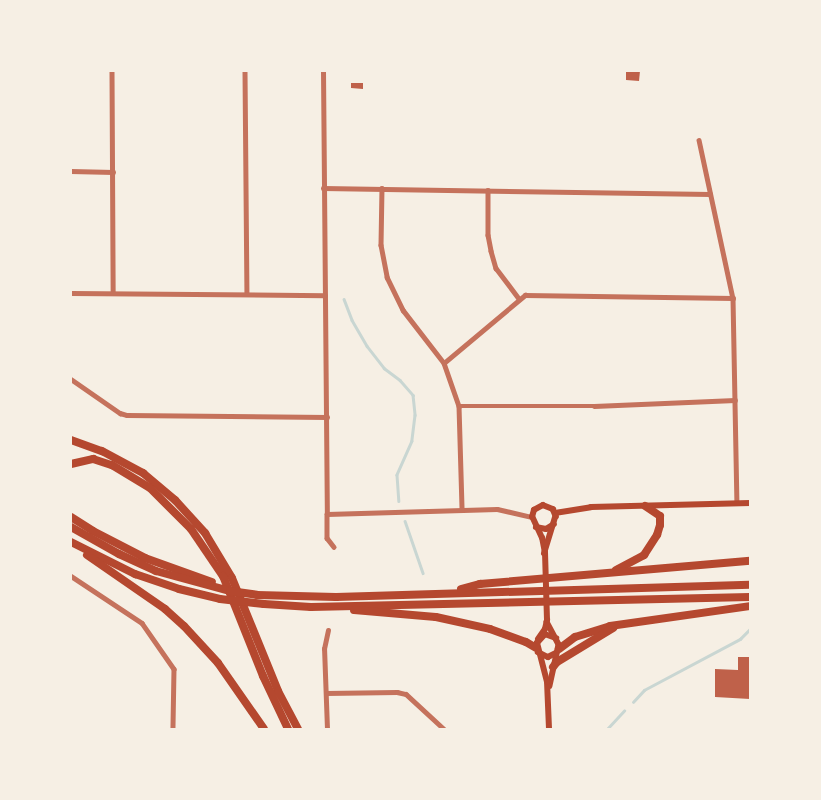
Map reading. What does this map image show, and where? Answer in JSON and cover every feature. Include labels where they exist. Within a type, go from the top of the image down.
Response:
[{"type":"highway","points":[[71,440],[121,460],[159,485],[186,511],[205,533],[232,578],[278,691],[298,729]]},
{"type":"highway","points":[[71,464],[87,460],[105,462],[150,488],[191,529],[222,576],[272,698],[288,729]]},
{"type":"highway","points":[[607,573],[638,559],[653,542],[660,520],[658,513],[645,506]]},
{"type":"highway","points":[[71,517],[93,531],[145,558],[206,580],[230,592]]},
{"type":"highway","points":[[71,527],[110,549],[156,571],[230,592],[286,597],[750,585]]},
{"type":"highway","points":[[71,543],[134,574],[179,589],[220,599],[436,617],[490,629],[526,642],[537,649]]},
{"type":"highway","points":[[71,543],[165,609],[184,626],[218,663],[264,729]]},
{"type":"highway","points":[[445,592],[480,584],[750,560]]},
{"type":"highway","points":[[311,607],[750,597]]},
{"type":"highway","points":[[558,651],[575,637],[604,628],[750,606]]},
{"type":"highway","points":[[553,667],[603,634],[634,622]]},
{"type":"main road","points":[[555,512],[580,507],[750,503]]},
{"type":"main road","points":[[545,554],[555,523],[555,512],[550,507],[544,505],[534,510],[532,517],[542,538],[545,554],[547,620],[545,629],[538,639],[537,649],[546,675],[549,695]]},
{"type":"main road","points":[[536,527],[546,529],[555,523]]},
{"type":"main road","points":[[547,620],[556,638],[558,651],[553,667],[549,695],[549,729]]},
{"type":"main road","points":[[538,639],[547,634],[556,638]]},
{"type":"main road","points":[[537,649],[539,654],[548,657],[558,651]]},
{"type":"street","points":[[112,71],[113,293]]},
{"type":"street","points":[[245,71],[247,294]]},
{"type":"street","points":[[322,71],[327,538],[334,547]]},
{"type":"street","points":[[699,140],[733,298],[737,503]]},
{"type":"street","points":[[71,172],[113,172]]},
{"type":"street","points":[[324,188],[710,194]]},
{"type":"street","points":[[382,188],[381,246],[388,277],[403,310],[444,363],[459,406],[462,510]]},
{"type":"street","points":[[488,190],[488,235],[491,251],[496,268],[519,298]]},
{"type":"street","points":[[71,293],[325,295]]},
{"type":"street","points":[[444,363],[519,298],[525,295],[733,298]]},
{"type":"street","points":[[71,379],[120,414],[327,417]]},
{"type":"street","points":[[459,406],[594,406],[735,400]]},
{"type":"street","points":[[327,514],[497,509],[532,517]]},
{"type":"street","points":[[71,576],[142,623],[174,669],[173,729]]},
{"type":"street","points":[[327,729],[324,649],[328,630]]},
{"type":"street","points":[[326,694],[397,692],[406,694],[444,729]]},
{"type":"building","points":[[626,71],[640,71],[639,81],[626,80]]},
{"type":"building","points":[[351,83],[363,83],[363,89],[351,88]]},
{"type":"building","points":[[738,657],[750,657],[750,699],[715,697],[715,669],[738,670]]},
{"type":"waterway","points":[[344,299],[352,320],[367,346],[384,368],[400,380],[413,395],[415,415],[412,441],[397,475],[399,501]]},
{"type":"waterway","points":[[405,521],[423,573]]},
{"type":"waterway","points":[[633,702],[644,690],[740,639],[750,629]]},
{"type":"waterway","points":[[607,729],[624,711]]}]
